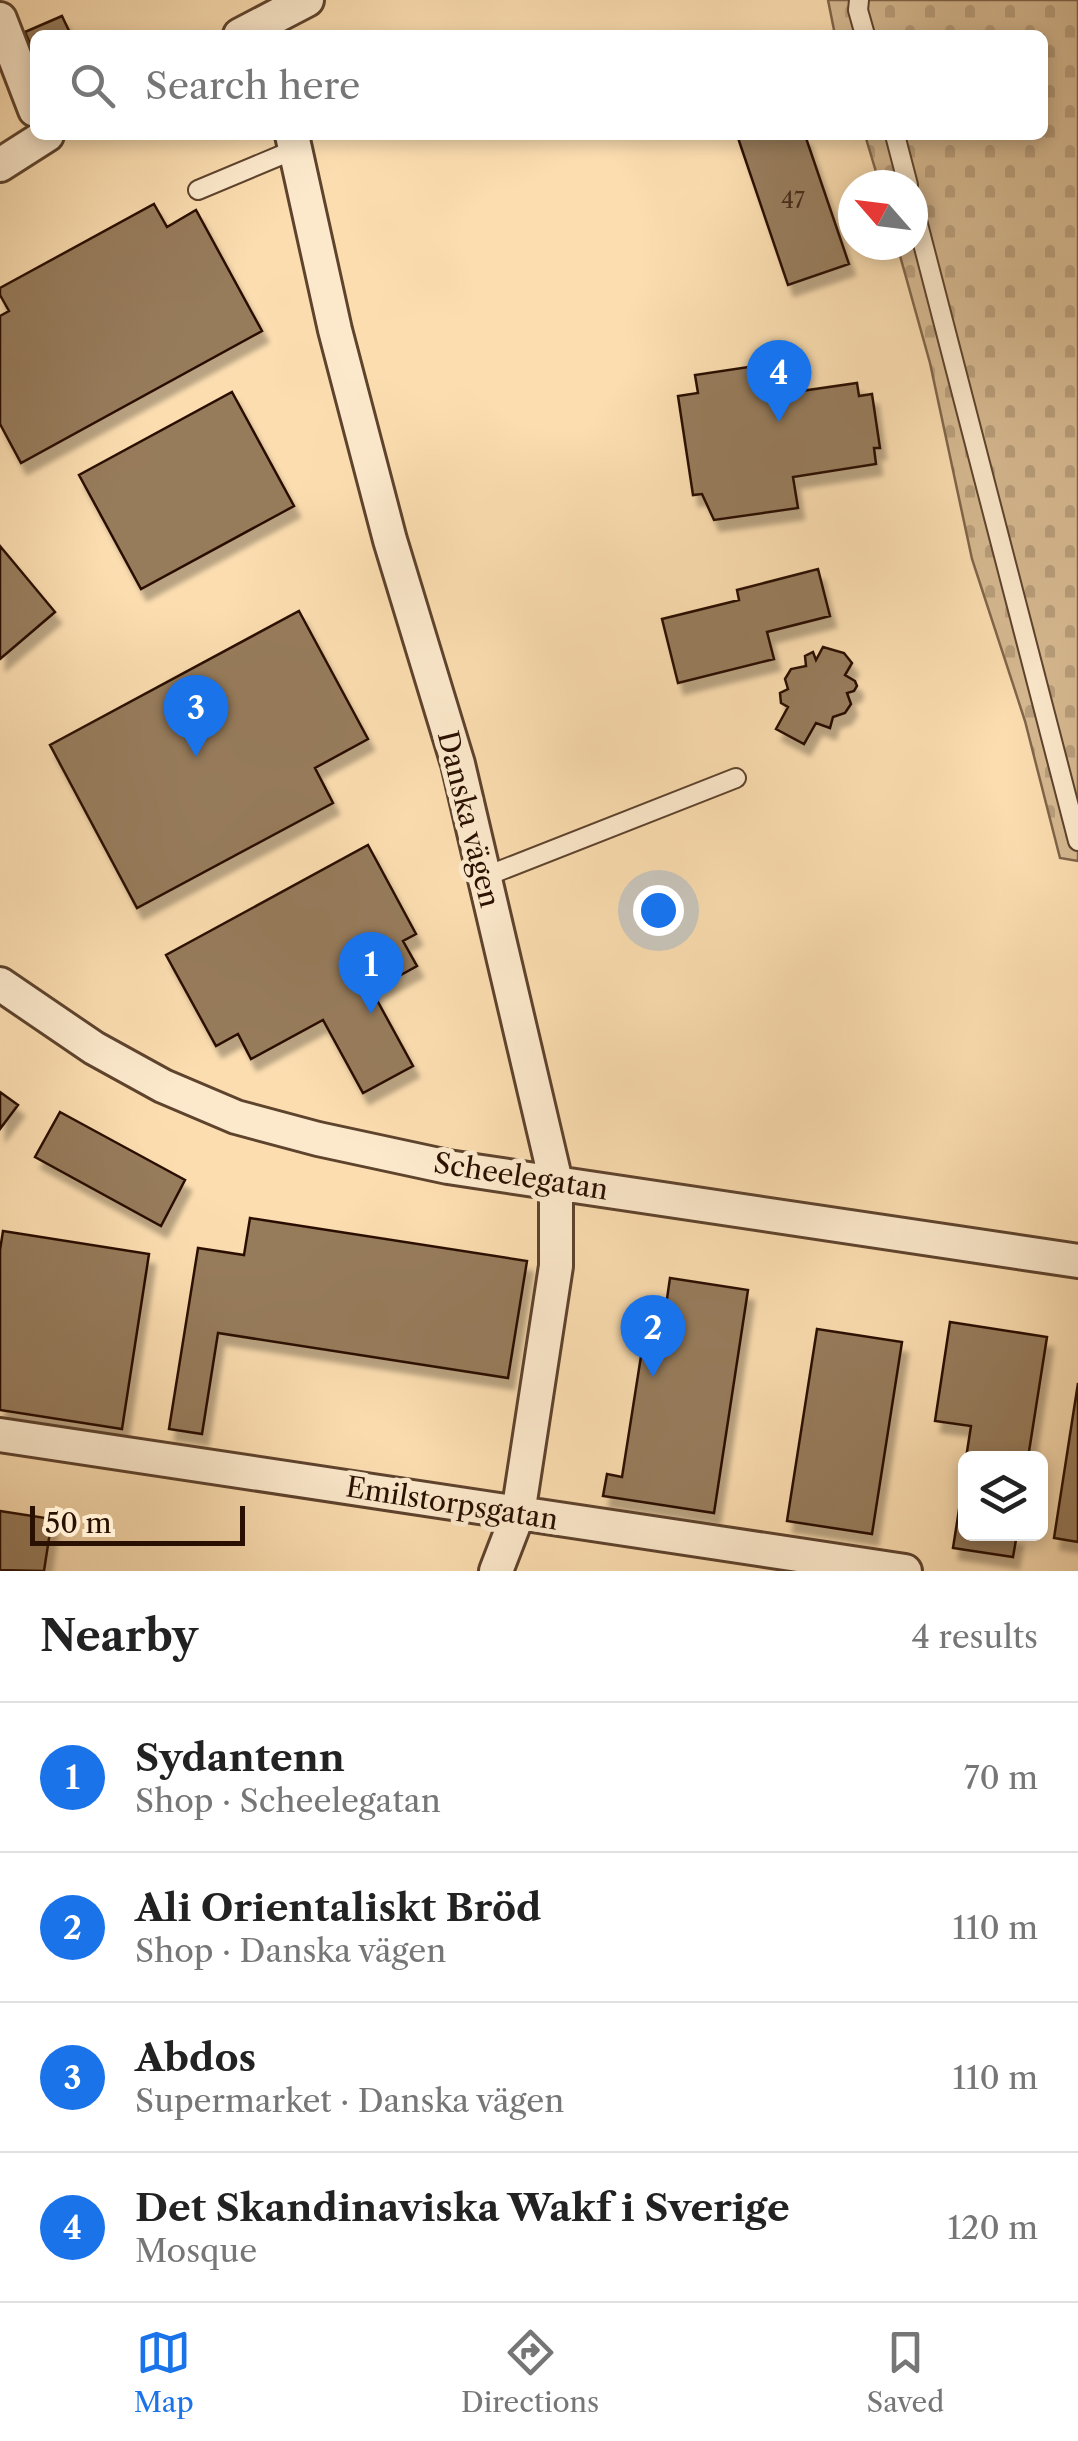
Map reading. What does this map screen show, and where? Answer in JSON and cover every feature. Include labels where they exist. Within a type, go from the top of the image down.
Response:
[{"type":"street","points":[[260,23],[307,0]]},
{"type":"street","points":[[0,19],[30,97]]},
{"type":"street","points":[[0,165],[38,140]]},
{"type":"street","name":"Danska vägen","points":[[294,142],[335,330],[390,540],[458,764],[556,1182],[556,1266],[518,1514],[496,1571]]},
{"type":"street","name":"Scheelegatan","points":[[0,984],[94,1048],[163,1086],[236,1117],[318,1139],[430,1163],[1078,1261]]},
{"type":"street","name":"Emilstorpsgatan","points":[[0,1435],[905,1571]]},
{"type":"lane","points":[[859,0],[864,30]]},
{"type":"lane","points":[[896,140],[904,170]]},
{"type":"lane","points":[[198,190],[294,142]]},
{"type":"lane","points":[[927,260],[1078,842]]},
{"type":"lane","points":[[484,877],[736,778]]},
{"type":"green space","points":[[828,0],[1078,0],[1078,861],[1060,858],[1025,721],[972,559],[930,363],[901,260],[928,260],[928,170],[876,170],[866,140],[1048,140],[1048,30],[834,30]]},
{"type":"building","points":[[62,16],[69,30],[30,30],[30,44],[25,32]]},
{"type":"building","points":[[739,140],[807,140],[838,232],[838,260],[848,260],[849,264],[788,285]]},
{"type":"building","points":[[154,204],[167,227],[196,210],[262,331],[21,463],[0,424],[0,316],[9,311],[0,288]]},
{"type":"building","points":[[775,363],[780,394],[857,383],[859,396],[872,394],[880,448],[874,448],[876,464],[793,477],[798,508],[714,520],[702,494],[693,495],[678,396],[698,393],[695,375]]},
{"type":"building","points":[[232,392],[294,506],[141,589],[79,475]]},
{"type":"building","points":[[0,546],[55,612],[0,659]]},
{"type":"building","points":[[818,569],[830,616],[767,632],[774,659],[678,683],[662,619],[739,600],[737,590]]},
{"type":"building","points":[[299,611],[368,739],[315,768],[333,803],[137,908],[50,745]]},
{"type":"building","points":[[823,647],[844,653],[852,663],[845,675],[857,686],[847,693],[851,704],[845,713],[833,717],[830,728],[816,723],[804,744],[776,729],[788,707],[781,703],[780,693],[788,689],[785,679],[791,669],[806,666],[805,656],[813,652],[816,660]]},
{"type":"building","points":[[368,845],[416,934],[403,941],[417,966],[372,991],[413,1066],[363,1093],[323,1020],[251,1059],[238,1034],[216,1046],[166,955]]},
{"type":"building","points":[[0,1092],[18,1105],[0,1129]]},
{"type":"building","points":[[60,1112],[185,1180],[161,1226],[35,1157]]},
{"type":"building","points":[[250,1218],[527,1261],[508,1378],[218,1333],[202,1434],[169,1429],[198,1248],[244,1255]]},
{"type":"building","points":[[3,1231],[149,1254],[122,1429],[0,1410]]},
{"type":"building","points":[[670,1278],[748,1290],[714,1513],[603,1496],[607,1474],[622,1477],[644,1337],[661,1340]]},
{"type":"building","points":[[950,1322],[1047,1337],[1029,1451],[967,1451],[971,1426],[935,1421]]},
{"type":"building","points":[[817,1329],[902,1342],[872,1534],[787,1521]]},
{"type":"building","points":[[1078,1383],[1078,1542],[1054,1538]]},
{"type":"building","points":[[0,1511],[52,1519],[44,1571],[0,1570]]},
{"type":"building","points":[[958,1516],[958,1541],[1016,1541],[1013,1557],[953,1548]]},
{"type":"place","name":"Det Skandinaviska Wakf i Sverige","points":[[779,422]]},
{"type":"place","name":"Abdos","points":[[196,757]]},
{"type":"place","name":"Sydantenn","points":[[371,1014]]},
{"type":"place","name":"Ali Orientaliskt Bröd","points":[[653,1377]]}]
